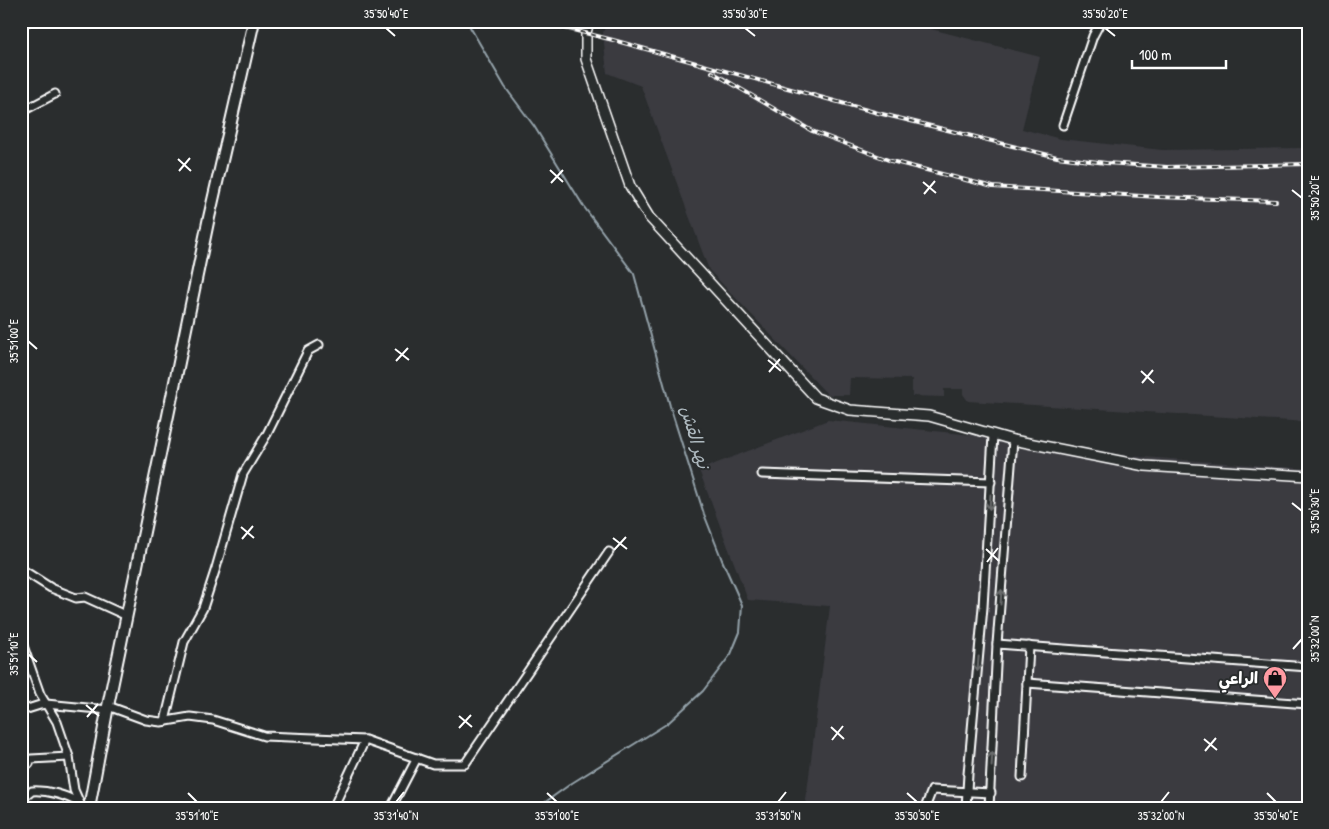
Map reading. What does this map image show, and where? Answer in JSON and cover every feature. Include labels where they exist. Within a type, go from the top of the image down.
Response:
[{"type":"main road","points":[[83,806],[108,708],[208,222],[254,21]]},
{"type":"street","points":[[589,21],[586,33],[586,59],[630,186],[649,217],[816,398],[850,410],[929,416],[1012,440],[1145,466],[1308,476]]},
{"type":"street","points":[[1063,125],[1093,36],[1101,21]]},
{"type":"street","points":[[21,112],[55,94]]},
{"type":"street","points":[[165,721],[184,642],[203,608],[243,474],[267,434],[308,351],[319,345]]},
{"type":"street","points":[[966,808],[983,607],[993,435]]},
{"type":"street","points":[[989,808],[1012,440]]},
{"type":"street","points":[[762,474],[991,482]]},
{"type":"street","points":[[21,711],[46,704],[108,708],[146,720],[165,721],[190,717],[213,720],[264,736],[365,740],[433,764],[466,764],[609,552]]},
{"type":"street","points":[[21,569],[51,588],[76,598],[85,597],[127,616]]},
{"type":"street","points":[[21,640],[40,694],[57,722],[69,757],[74,790],[83,806]]},
{"type":"street","points":[[998,644],[1308,667]]},
{"type":"street","points":[[1022,777],[1029,646]]},
{"type":"street","points":[[1027,683],[1308,704]]},
{"type":"street","points":[[333,808],[365,740]]},
{"type":"street","points":[[21,766],[29,764],[31,759],[69,757]]},
{"type":"street","points":[[391,808],[417,758]]},
{"type":"street","points":[[27,795],[32,791],[40,790],[72,798],[83,806]]},
{"type":"street","points":[[924,808],[932,790],[990,793]]},
{"type":"shaded area","points":[[607,21],[631,21],[644,25],[676,24],[692,21],[900,21],[1040,57],[1022,129],[1061,139],[1162,150],[1308,148],[1308,422],[968,401],[963,394],[963,389],[944,389],[944,397],[912,396],[912,379],[850,378],[849,395],[828,395],[709,270],[641,86],[607,73],[603,33]]},
{"type":"shaded area","points":[[828,420],[982,436],[1019,448],[1308,469],[1308,808],[805,808],[830,606],[748,600],[699,470]]},
{"type":"waterway","name":"نهر القش","points":[[470,21],[470,27],[505,87],[534,126],[584,207],[634,274],[670,406],[704,514],[742,605],[740,632],[731,654],[703,691],[668,723],[572,783],[537,808]]},
{"type":"railway","points":[[21,29],[36,21]]},
{"type":"railway","points":[[537,21],[878,113],[1057,157],[1106,163],[1167,167],[1308,164]]},
{"type":"railway","points":[[712,72],[812,131],[891,161],[993,187],[1158,197],[1276,201]]},
{"type":"place","name":"الراعي","points":[[1275,699]]}]
